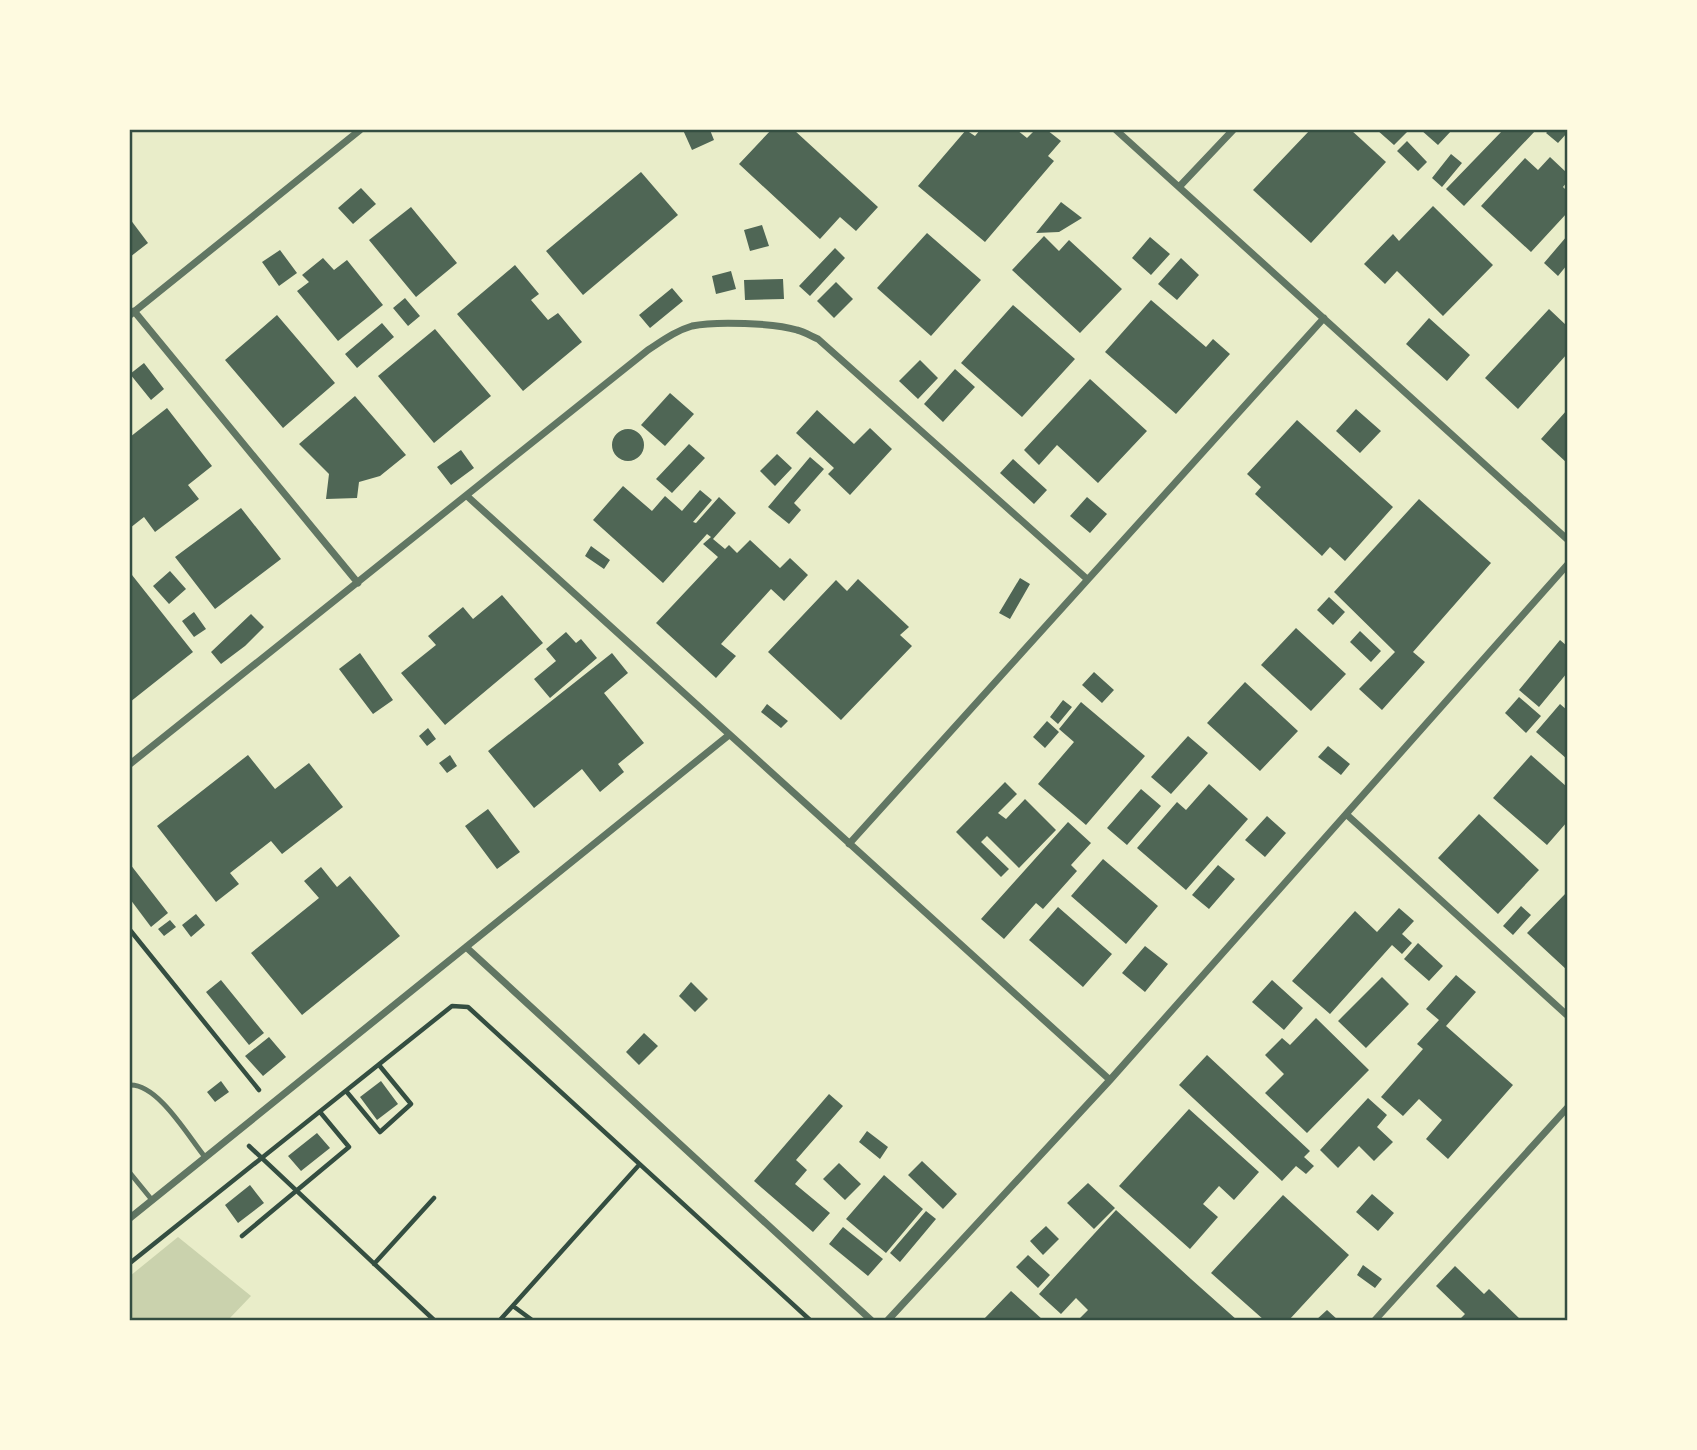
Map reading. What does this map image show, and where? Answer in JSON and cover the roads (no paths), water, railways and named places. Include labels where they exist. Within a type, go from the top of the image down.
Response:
[{"type":"street","points":[[358,583],[132,313],[359,130]]},
{"type":"street","points":[[1116,130],[1567,540]]},
{"type":"street","points":[[1179,187],[1233,130]]},
{"type":"street","points":[[849,844],[1324,318]]},
{"type":"street","points":[[130,764],[669,336],[692,326],[782,326],[800,330],[818,339],[1087,579]]},
{"type":"street","points":[[467,496],[1110,1080]]},
{"type":"street","points":[[888,1321],[1110,1080],[1567,564]]},
{"type":"street","points":[[130,1218],[729,735]]},
{"type":"street","points":[[1346,814],[1567,1016]]},
{"type":"street","points":[[466,947],[872,1321]]},
{"type":"street","points":[[1375,1321],[1567,1107]]},
{"type":"lane","points":[[130,1085],[149,1090],[158,1098],[205,1157]]},
{"type":"lane","points":[[130,1173],[152,1199]]}]
